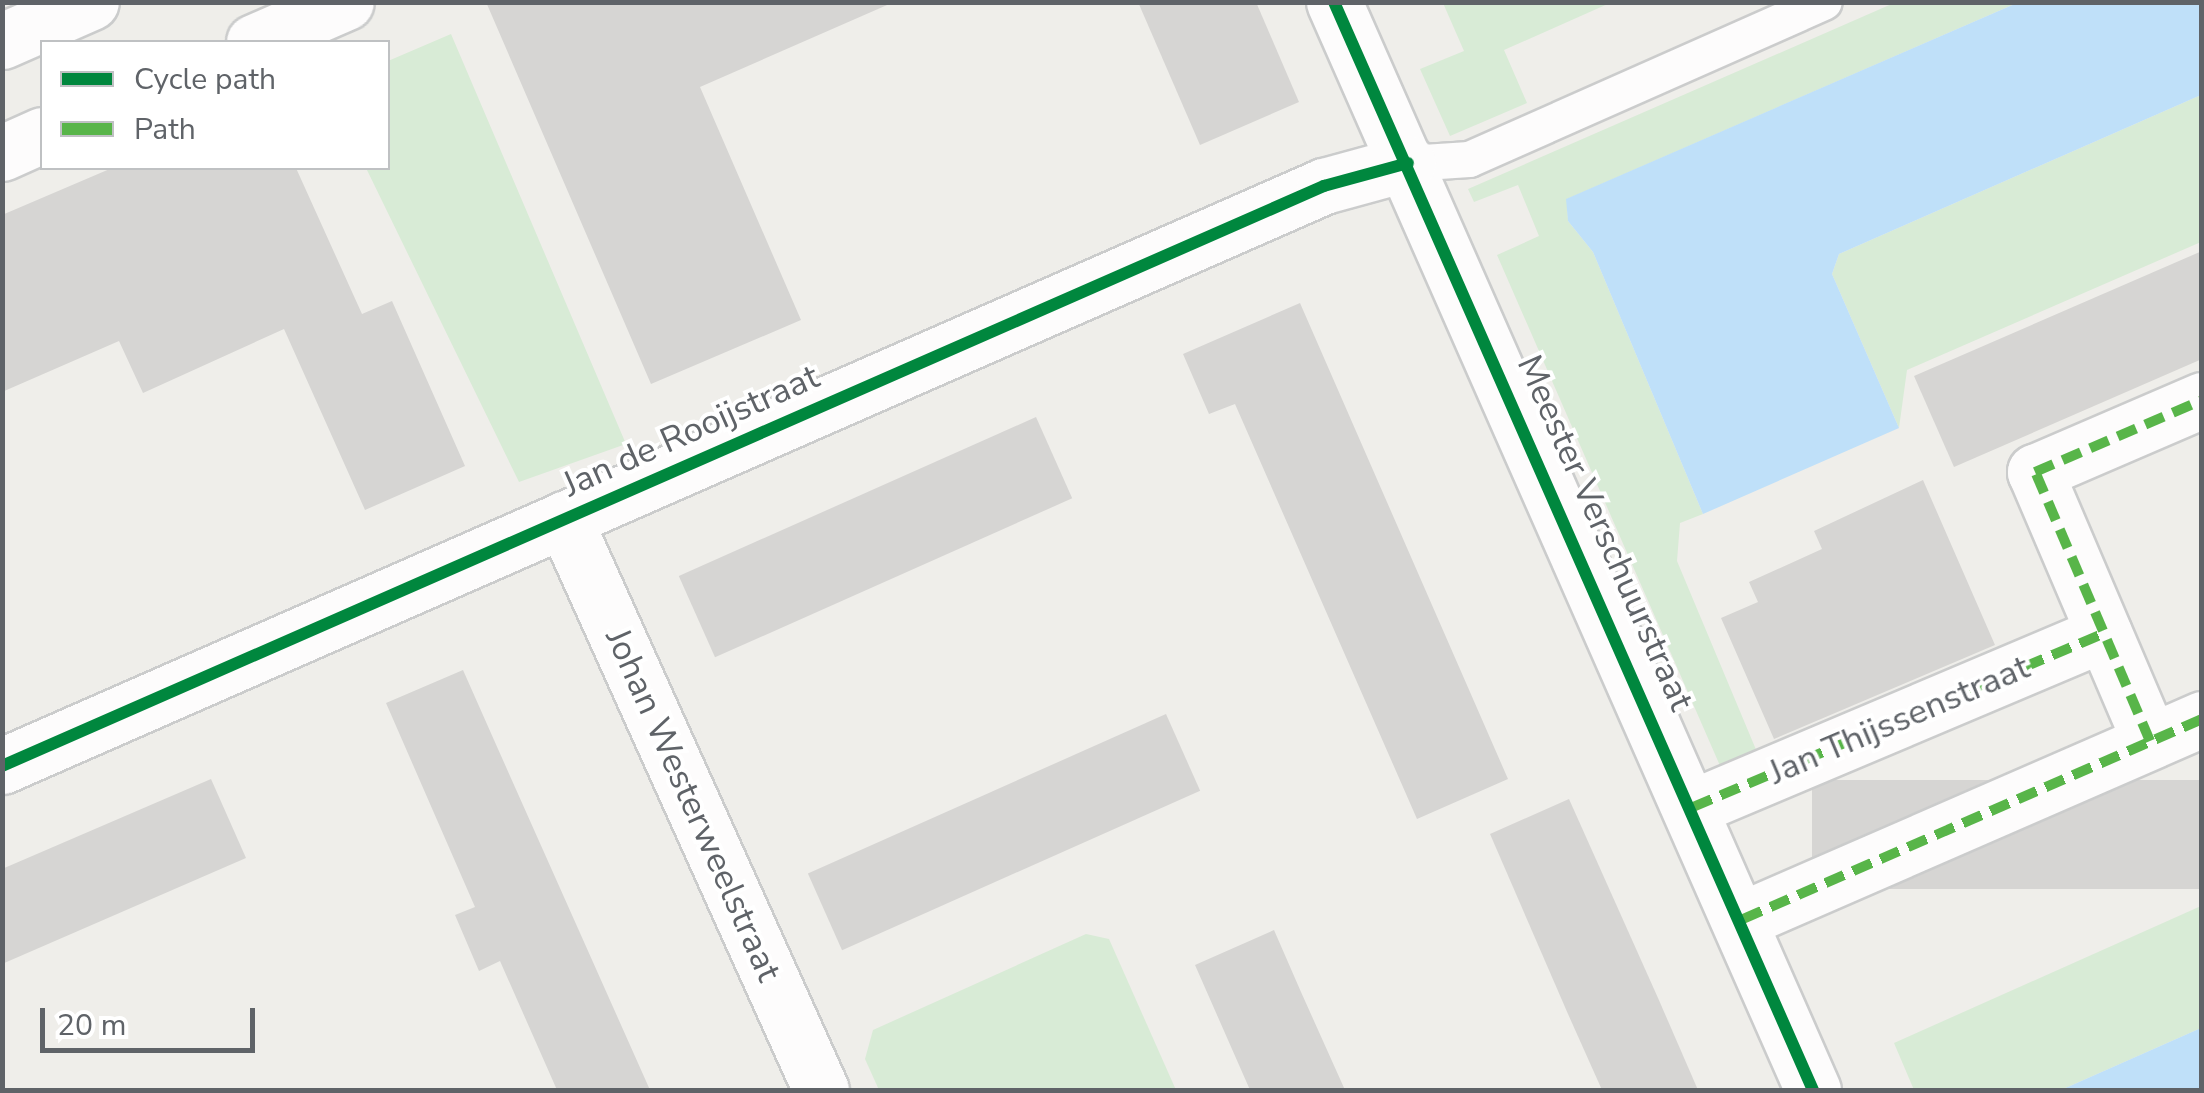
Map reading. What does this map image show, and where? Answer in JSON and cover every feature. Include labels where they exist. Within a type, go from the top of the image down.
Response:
[{"type":"street","points":[[2,41],[91,2]]},
{"type":"street","points":[[259,40],[346,2]]},
{"type":"street","name":"Meester Verschuurstraat","points":[[1334,2],[1694,807],[1814,1090]]},
{"type":"street","points":[[2,153],[40,136]]},
{"type":"street","name":"Jan de Rooijstraat","points":[[2,766],[1324,186],[1408,163]]},
{"type":"street","points":[[2150,741],[2035,472],[2202,400]]},
{"type":"street","name":"Johan Westerweelstraat","points":[[564,519],[821,1090]]},
{"type":"street","name":"Jan Thijssenstraat","points":[[1694,807],[2104,633]]},
{"type":"street","points":[[1743,919],[2202,719]]},
{"type":"lane","points":[[1408,163],[1469,160],[1824,2]]},
{"type":"green space","points":[[1443,3],[1610,3],[1504,50],[1527,103],[1450,136],[1420,69],[1464,51]]},
{"type":"green space","points":[[1894,3],[2017,3],[1567,199],[1568,221],[1593,252],[1703,514],[1680,523],[1677,561],[1757,752],[1721,768],[1497,255],[1539,236],[1518,185],[1474,202],[1468,189]]},
{"type":"green space","points":[[451,34],[626,444],[519,482],[367,170],[390,170],[390,60]]},
{"type":"green space","points":[[2201,95],[2201,242],[1907,370],[1899,428],[1832,274],[1839,254]]},
{"type":"green space","points":[[2201,906],[2201,1028],[2061,1090],[1914,1090],[1894,1043]]},
{"type":"green space","points":[[1086,934],[1109,939],[1176,1090],[879,1090],[865,1059],[873,1030]]},
{"type":"water","points":[[2017,3],[2201,3],[2201,95],[1839,254],[1832,274],[1899,428],[1703,514],[1593,252],[1568,221],[1566,199]]},
{"type":"water","points":[[2201,1028],[2201,1090],[2061,1090]]},
{"type":"building","points":[[486,2],[894,2],[700,87],[801,320],[651,384]]},
{"type":"building","points":[[1138,2],[1256,2],[1299,102],[1200,145]]},
{"type":"building","points":[[107,170],[297,170],[362,314],[392,301],[465,466],[365,510],[284,329],[143,393],[119,341],[2,392],[2,215]]},
{"type":"building","points":[[2202,251],[2202,359],[1954,467],[1914,376]]},
{"type":"building","points":[[1300,303],[1508,779],[1417,819],[1235,404],[1209,414],[1183,354]]},
{"type":"building","points":[[1036,417],[1072,498],[715,657],[679,576]]},
{"type":"building","points":[[1923,480],[1995,645],[1774,739],[1721,618],[1758,602],[1749,582],[1822,549],[1814,531]]},
{"type":"building","points":[[463,670],[650,1090],[557,1090],[500,961],[479,971],[455,915],[475,907],[386,703]]},
{"type":"building","points":[[1166,714],[1200,791],[842,950],[808,873]]},
{"type":"building","points":[[211,779],[246,858],[2,964],[2,869]]},
{"type":"building","points":[[1812,780],[2202,780],[2202,889],[1812,889]]},
{"type":"building","points":[[1569,799],[1698,1090],[1602,1090],[1568,1014],[1490,834]]},
{"type":"building","points":[[1274,930],[1345,1090],[1250,1090],[1195,965]]},
{"type":"marked path","points":[[2150,741],[2035,472],[2202,400]]},
{"type":"marked path","points":[[1693,807],[2104,633]]},
{"type":"marked path","points":[[1743,919],[2202,719]]},
{"type":"cycle path","points":[[1334,2],[1813,1090]]},
{"type":"cycle path","points":[[2,766],[1324,186],[1408,163]]}]
